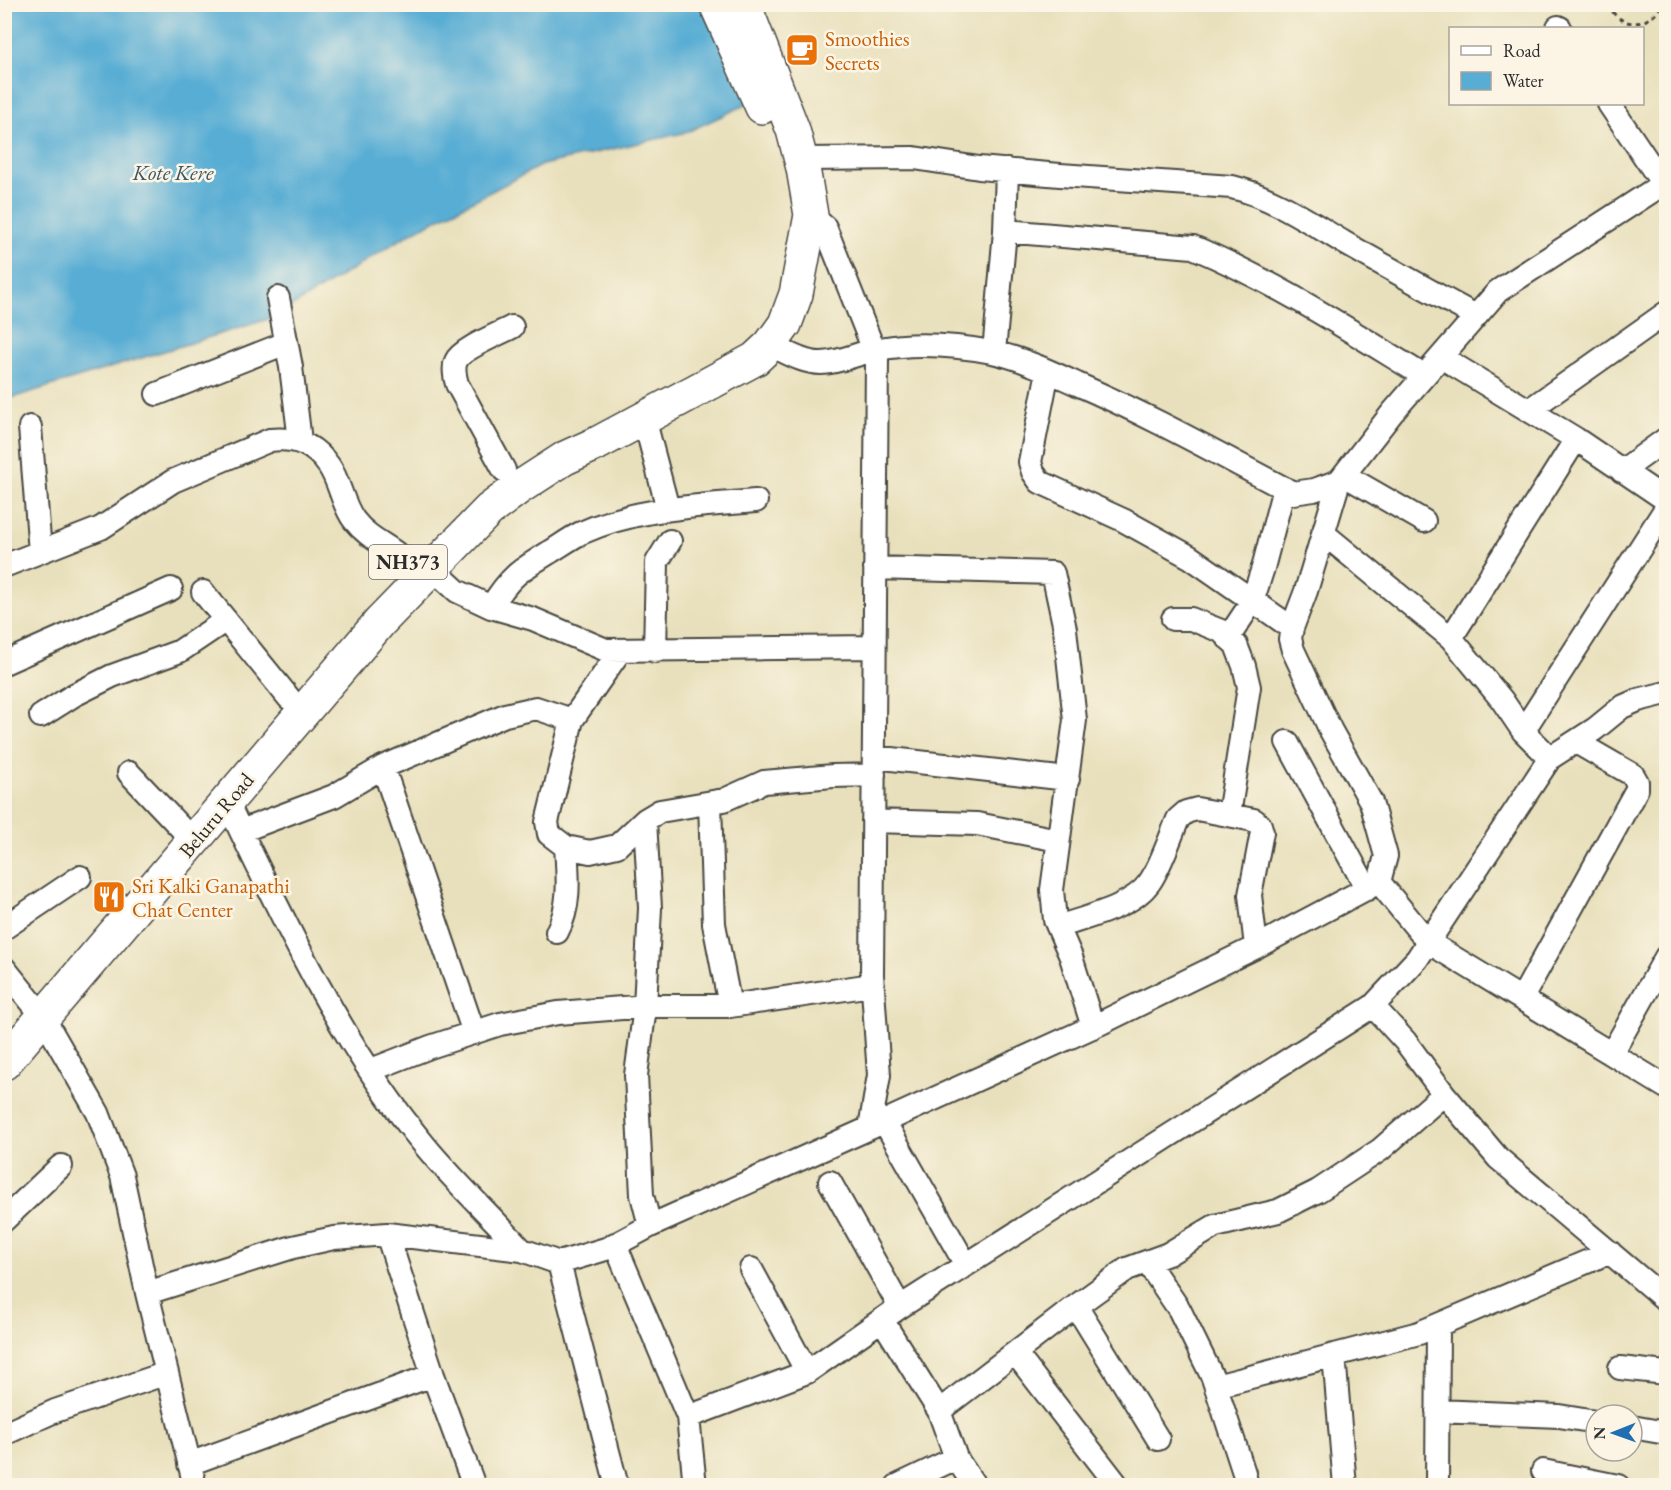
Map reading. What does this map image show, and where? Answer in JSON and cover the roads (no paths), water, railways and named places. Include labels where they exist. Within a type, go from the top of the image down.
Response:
[{"type":"highway","name":"NH373","points":[[4,1038],[38,1011],[181,828],[290,698],[420,566],[504,470],[562,436],[734,346],[750,335],[772,304],[782,276],[790,237],[792,195],[785,161],[716,4]]},
{"type":"highway","name":"NH373","points":[[420,566],[517,489],[565,458],[755,359],[770,345],[785,324],[796,294],[811,215],[801,159],[793,130],[744,4]]},
{"type":"highway","name":"Beluru Road","points":[[4,1063],[38,1011],[227,802],[380,622],[420,566]]},
{"type":"street","points":[[147,1293],[293,1247],[334,1238],[387,1234],[522,1250],[558,1263],[609,1248],[650,1226],[1093,1027],[1373,886],[1386,856],[1371,802],[1331,731],[1293,650],[1290,639],[1292,628],[1342,478],[1392,413],[1498,291],[1665,183],[1610,105]]},
{"type":"street","points":[[801,159],[914,158],[1007,170],[1232,188],[1254,192],[1422,288],[1476,316]]},
{"type":"street","points":[[994,352],[1005,231],[1007,170]]},
{"type":"street","points":[[811,215],[825,227],[877,358],[872,985],[879,1075],[877,1124],[966,1266]]},
{"type":"street","points":[[1005,231],[1193,247],[1217,257],[1334,321],[1424,376]]},
{"type":"street","points":[[278,298],[300,441]]},
{"type":"street","points":[[1529,410],[1666,313]]},
{"type":"street","points":[[504,470],[457,384],[455,363],[460,354],[512,327]]},
{"type":"street","points":[[157,394],[286,343]]},
{"type":"street","points":[[770,345],[801,360],[819,363],[832,362],[874,350],[904,346],[948,347],[994,352],[1048,371],[1110,398],[1293,493],[1302,493],[1342,478],[1424,521]]},
{"type":"street","points":[[1441,357],[1576,439],[1666,500]]},
{"type":"street","points":[[1048,371],[1030,462],[1040,482],[1123,520],[1190,557],[1292,628]]},
{"type":"street","points":[[644,418],[668,509]]},
{"type":"street","points":[[30,427],[40,552]]},
{"type":"street","points":[[4,566],[101,528],[172,481],[270,440],[286,438],[300,441],[329,466],[354,519],[369,536],[457,591],[491,607],[533,618],[606,650],[874,647]]},
{"type":"street","points":[[1451,638],[1576,439]]},
{"type":"street","points":[[1622,471],[1666,440]]},
{"type":"street","points":[[1228,638],[1252,602],[1284,488]]},
{"type":"street","points":[[491,607],[505,584],[519,570],[580,534],[603,525],[668,509],[756,501]]},
{"type":"street","points":[[1523,731],[1666,508]]},
{"type":"street","points":[[1323,533],[1451,638],[1502,700],[1523,731],[1550,758]]},
{"type":"street","points":[[655,651],[657,562],[670,541]]},
{"type":"street","points":[[874,568],[1053,573],[1065,629],[1075,720],[1052,890],[1055,920],[1071,957],[1093,1027]]},
{"type":"street","points":[[4,663],[171,589]]},
{"type":"street","points":[[203,592],[290,698]]},
{"type":"street","points":[[1173,619],[1191,619],[1221,631],[1236,645],[1245,666],[1249,687],[1229,815]]},
{"type":"street","points":[[41,716],[74,695],[112,676],[180,651],[226,620]]},
{"type":"street","points":[[620,651],[572,720],[547,822],[549,834],[566,847],[590,852],[617,846],[645,820],[660,811],[724,800],[764,782],[833,776],[874,766],[1068,779]]},
{"type":"street","points":[[688,1417],[807,1372],[891,1314],[1373,1006],[1418,959],[1550,758],[1595,729],[1622,707],[1638,700],[1666,693]]},
{"type":"street","points":[[241,831],[334,796],[383,767],[505,715],[536,708],[572,720]]},
{"type":"street","points":[[1522,998],[1637,789],[1637,782],[1633,775],[1576,741]]},
{"type":"street","points":[[1287,742],[1373,886],[1428,942],[1666,1087]]},
{"type":"street","points":[[383,767],[474,1033]]},
{"type":"street","points":[[129,773],[181,828]]},
{"type":"street","points":[[227,802],[280,914],[344,1028],[371,1070],[426,1147],[522,1250]]},
{"type":"street","points":[[710,802],[714,924],[730,1006]]},
{"type":"street","points":[[1058,927],[1123,904],[1140,893],[1150,882],[1178,819],[1186,812],[1197,809],[1254,820],[1260,825],[1262,832],[1250,895],[1256,946]]},
{"type":"street","points":[[645,820],[650,909],[645,1007],[636,1075],[642,1195],[650,1226]]},
{"type":"street","points":[[873,820],[977,824],[1058,840]]},
{"type":"street","points":[[557,932],[565,917],[568,885],[566,847]]},
{"type":"street","points":[[4,928],[80,877]]},
{"type":"street","points":[[4,968],[38,1011],[98,1113],[122,1176],[147,1293],[192,1475],[433,1375]]},
{"type":"street","points":[[1612,1053],[1664,968]]},
{"type":"street","points":[[371,1070],[430,1047],[500,1024],[558,1013],[645,1007],[730,1006],[872,985]]},
{"type":"street","points":[[1373,1006],[1405,1041],[1444,1094],[1498,1158],[1666,1300]]},
{"type":"street","points":[[939,1411],[1127,1269],[1168,1254],[1215,1226],[1278,1211],[1318,1191],[1380,1150],[1444,1094]]},
{"type":"street","points":[[4,1220],[61,1166]]},
{"type":"street","points":[[830,1182],[939,1411],[956,1458],[975,1485]]},
{"type":"street","points":[[387,1234],[433,1375],[474,1485]]},
{"type":"street","points":[[615,1244],[688,1417],[695,1485]]},
{"type":"street","points":[[1216,1386],[1419,1333],[1610,1252]]},
{"type":"street","points":[[1147,1262],[1179,1309],[1216,1386],[1246,1485]]},
{"type":"street","points":[[558,1263],[611,1482]]},
{"type":"street","points":[[751,1269],[807,1372]]},
{"type":"street","points":[[1076,1306],[1158,1439]]},
{"type":"street","points":[[1437,1485],[1438,1325]]},
{"type":"street","points":[[1016,1354],[1118,1485]]},
{"type":"street","points":[[1334,1355],[1345,1485]]},
{"type":"street","points":[[1620,1368],[1666,1374]]},
{"type":"street","points":[[4,1434],[55,1411],[167,1373]]},
{"type":"street","points":[[1437,1411],[1559,1416],[1584,1420]]},
{"type":"street","points":[[1644,1429],[1666,1433]]},
{"type":"street","points":[[897,1485],[956,1458]]},
{"type":"street","points":[[1543,1471],[1618,1485]]},
{"type":"water","name":"Kote Kere","points":[[5,5],[700,5],[752,102],[687,132],[542,165],[409,234],[275,317],[5,400]]},
{"type":"place","name":"Smoothies Secrets","points":[[802,50]]},
{"type":"place","name":"Sri Kalki Ganapathi Chat Center","points":[[109,897]]}]
